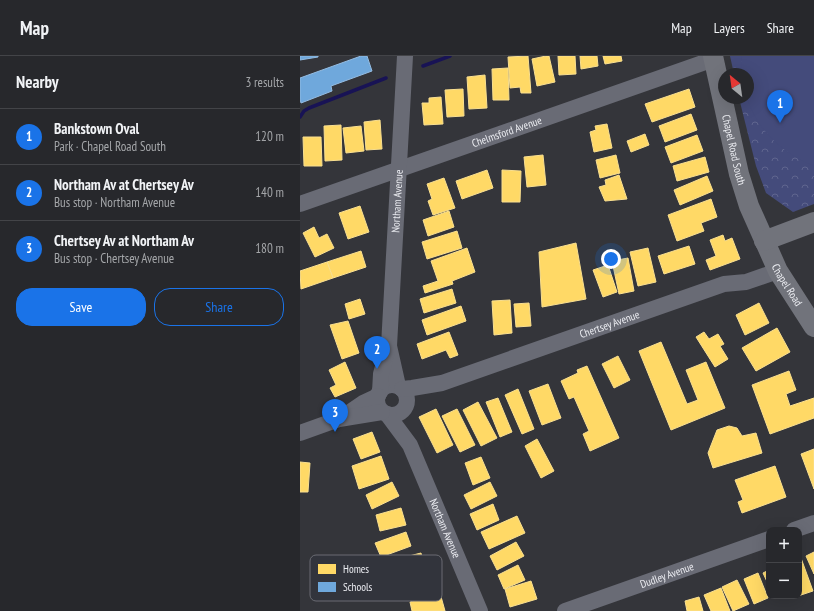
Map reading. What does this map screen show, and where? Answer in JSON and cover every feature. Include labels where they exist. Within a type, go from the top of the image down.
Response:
[{"type":"main road","name":"Chapel Road South","points":[[713,58],[743,187],[764,240]]},
{"type":"main road","points":[[764,240],[814,222]]},
{"type":"main road","name":"Chapel Road","points":[[764,240],[778,271],[814,327]]},
{"type":"street","name":"Northam Avenue","points":[[379,394],[381,374],[389,346],[405,56]]},
{"type":"street","name":"Chelmsford Avenue","points":[[300,204],[713,58]]},
{"type":"street","name":"Chertsey Avenue","points":[[400,387],[412,388],[442,383],[724,284],[746,282],[778,271]]},
{"type":"street","name":"Northam Avenue","points":[[389,346],[400,387]]},
{"type":"street","name":"Chertsey Avenue","points":[[406,408],[442,383]]},
{"type":"street","points":[[300,433],[339,419],[385,413],[397,415],[406,408],[407,396],[400,387],[389,385],[379,394],[339,419]]},
{"type":"street","points":[[379,394],[377,403],[385,413]]},
{"type":"street","name":"Northam Avenue","points":[[406,408],[410,445]]},
{"type":"street","name":"Northam Avenue","points":[[385,413],[410,445],[480,611]]},
{"type":"street","points":[[802,527],[814,523]]},
{"type":"street","name":"Dudley Avenue","points":[[565,611],[766,540]]},
{"type":"green space","points":[[730,56],[814,56],[814,204],[793,212],[766,193],[756,166],[740,104],[754,104],[754,68],[733,68]]},
{"type":"green space","points":[[741,56],[814,56],[814,166],[782,148],[764,130],[751,110],[749,104],[754,104],[754,68],[742,68]]},
{"type":"building: Homes","points":[[528,56],[531,93],[521,93],[520,87],[510,88],[508,57]]},
{"type":"building: Homes","points":[[549,56],[555,82],[537,86],[532,59]]},
{"type":"building: Homes","points":[[558,56],[575,56],[576,74],[559,75]]},
{"type":"building: Homes","points":[[580,56],[597,56],[598,66],[581,69]]},
{"type":"building: Homes","points":[[603,56],[621,56],[622,61],[605,64]]},
{"type":"building: Homes","points":[[508,68],[509,100],[493,100],[492,69]]},
{"type":"building: Homes","points":[[485,75],[487,108],[469,109],[467,77]]},
{"type":"building: Homes","points":[[463,89],[464,116],[447,117],[445,90]]},
{"type":"building: Homes","points":[[689,89],[695,107],[652,122],[645,104]]},
{"type":"building: Homes","points":[[441,97],[443,124],[424,125],[422,103],[429,103],[429,98]]},
{"type":"building: Homes","points":[[691,114],[697,130],[665,142],[659,126]]},
{"type":"building: Homes","points":[[380,120],[382,149],[366,150],[364,122]]},
{"type":"building: Homes","points":[[607,124],[612,148],[594,152],[590,132],[596,130],[595,126]]},
{"type":"building: Homes","points":[[341,125],[342,160],[325,161],[324,126]]},
{"type":"building: Homes","points":[[361,126],[364,151],[346,153],[343,128]]},
{"type":"building: Homes","points":[[645,134],[649,145],[631,152],[627,141]]},
{"type":"building: Homes","points":[[697,135],[703,151],[671,163],[665,147]]},
{"type":"building: Homes","points":[[303,137],[321,137],[322,166],[304,166]]},
{"type":"building: Homes","points":[[543,155],[546,185],[527,187],[524,157]]},
{"type":"building: Homes","points":[[616,155],[620,173],[600,178],[596,160]]},
{"type":"building: Homes","points":[[705,157],[709,172],[677,181],[673,166]]},
{"type":"building: Homes","points":[[487,170],[493,188],[462,199],[456,181]]},
{"type":"building: Homes","points":[[502,170],[521,171],[520,202],[502,202]]},
{"type":"building: Homes","points":[[619,175],[627,199],[605,201],[599,187],[606,185],[605,180]]},
{"type":"building: Homes","points":[[707,176],[713,191],[680,205],[674,190]]},
{"type":"building: Homes","points":[[444,178],[455,208],[433,215],[428,201],[432,199],[427,184]]},
{"type":"building: Homes","points":[[711,199],[717,217],[701,223],[704,231],[677,241],[668,215]]},
{"type":"building: Homes","points":[[360,206],[369,232],[348,239],[339,213]]},
{"type":"building: Homes","points":[[449,211],[454,227],[428,236],[423,220]]},
{"type":"building: Homes","points":[[314,227],[319,238],[327,234],[334,248],[315,257],[303,233]]},
{"type":"building: Homes","points":[[457,231],[462,248],[427,259],[422,242]]},
{"type":"building: Homes","points":[[723,235],[725,241],[732,238],[740,259],[710,270],[706,260],[716,256],[710,240]]},
{"type":"building: Homes","points":[[576,243],[586,299],[542,307],[539,252]]},
{"type":"building: Homes","points":[[689,246],[695,264],[664,274],[658,256]]},
{"type":"building: Homes","points":[[467,248],[475,272],[452,281],[453,284],[425,293],[423,286],[438,281],[431,261]]},
{"type":"building: Homes","points":[[648,248],[656,282],[638,286],[630,252]]},
{"type":"building: Homes","points":[[361,251],[366,267],[333,278],[327,262]]},
{"type":"building: Homes","points":[[628,258],[634,291],[619,294],[612,261]]},
{"type":"building: Homes","points":[[327,262],[333,278],[301,289],[300,271]]},
{"type":"building: Homes","points":[[608,265],[617,292],[603,297],[593,270]]},
{"type":"building: Homes","points":[[452,289],[456,303],[424,313],[420,299]]},
{"type":"building: Homes","points":[[360,299],[365,314],[349,319],[345,304]]},
{"type":"building: Homes","points":[[510,300],[512,333],[494,335],[492,301]]},
{"type":"building: Homes","points":[[529,303],[531,326],[516,327],[514,304]]},
{"type":"building: Homes","points":[[759,303],[769,323],[745,335],[736,315]]},
{"type":"building: Homes","points":[[461,306],[466,321],[427,335],[422,320]]},
{"type":"building: Homes","points":[[348,321],[359,353],[342,359],[330,325]]},
{"type":"building: Homes","points":[[777,328],[790,352],[756,371],[742,348]]},
{"type":"building: Homes","points":[[449,332],[458,355],[450,358],[446,350],[422,359],[417,344]]},
{"type":"building: Homes","points":[[704,332],[709,339],[718,334],[724,344],[720,346],[728,359],[715,367],[696,337]]},
{"type":"building: Homes","points":[[661,342],[687,404],[698,400],[686,370],[706,362],[725,408],[671,430],[639,351]]},
{"type":"building: Homes","points":[[618,356],[630,380],[614,388],[602,364]]},
{"type":"building: Homes","points":[[345,362],[356,388],[335,397],[330,388],[336,385],[329,370]]},
{"type":"building: Homes","points":[[587,366],[619,438],[590,451],[583,434],[589,431],[574,397],[569,399],[561,381],[578,373],[577,370]]},
{"type":"building: Homes","points":[[789,371],[796,390],[786,394],[790,406],[814,398],[814,418],[770,434],[752,385]]},
{"type":"building: Homes","points":[[548,384],[561,418],[542,425],[529,391]]},
{"type":"building: Homes","points":[[518,389],[534,429],[522,434],[505,395]]},
{"type":"building: Homes","points":[[498,398],[512,432],[500,437],[486,402]]},
{"type":"building: Homes","points":[[478,402],[497,438],[481,446],[463,410]]},
{"type":"building: Homes","points":[[436,409],[453,445],[437,453],[419,417]]},
{"type":"building: Homes","points":[[457,409],[475,445],[460,452],[442,416]]},
{"type":"building: Homes","points":[[729,426],[737,428],[742,436],[756,433],[762,453],[713,468],[708,453],[717,430]]},
{"type":"building: Homes","points":[[372,432],[380,452],[361,459],[353,439]]},
{"type":"building: Homes","points":[[537,439],[554,471],[541,478],[525,446]]},
{"type":"building: Homes","points":[[814,449],[814,489],[801,454]]},
{"type":"building: Homes","points":[[381,456],[389,479],[359,489],[352,466]]},
{"type":"building: Homes","points":[[481,457],[490,478],[473,485],[465,463]]},
{"type":"building: Homes","points":[[300,462],[310,463],[308,492],[300,492]]},
{"type":"building: Homes","points":[[775,466],[786,497],[742,513],[738,502],[743,500],[735,480]]},
{"type":"building: Homes","points":[[392,482],[399,496],[372,509],[366,495]]},
{"type":"building: Homes","points":[[490,482],[497,496],[471,509],[464,495]]},
{"type":"building: Homes","points":[[493,504],[499,520],[477,530],[470,514]]},
{"type":"building: Homes","points":[[401,508],[406,525],[380,531],[376,515]]},
{"type":"building: Homes","points":[[517,516],[525,533],[489,549],[481,532]]},
{"type":"building: Homes","points":[[406,532],[411,546],[386,555],[380,555],[375,543]]},
{"type":"building: Homes","points":[[516,542],[524,556],[497,570],[490,556]]},
{"type":"building: Homes","points":[[814,552],[814,574],[806,556]]},
{"type":"building: Homes","points":[[802,561],[813,591],[802,595]]},
{"type":"building: Homes","points":[[518,565],[525,580],[504,589],[498,575]]},
{"type":"building: Homes","points":[[766,572],[766,580],[763,573]]},
{"type":"building: Homes","points":[[758,573],[766,593],[766,599],[754,604],[744,579]]},
{"type":"building: Homes","points":[[737,580],[749,604],[733,611],[722,587]]},
{"type":"building: Homes","points":[[531,581],[537,599],[510,607],[505,589]]},
{"type":"building: Homes","points":[[721,588],[730,611],[711,611],[704,595]]},
{"type":"building: Homes","points":[[699,597],[703,611],[687,611],[685,601]]},
{"type":"building: Homes","points":[[442,600],[445,611],[412,611],[410,602]]},
{"type":"building: Schools","points":[[300,56],[318,56],[318,57],[300,60]]},
{"type":"building: Schools","points":[[361,56],[367,56],[372,71],[331,86],[332,91],[301,103],[300,78]]},
{"type":"waterway","points":[[423,66],[450,56]]},
{"type":"waterway","points":[[300,117],[304,111],[309,108],[386,78]]},
{"type":"place","name":"Bankstown Oval","points":[[780,123]]},
{"type":"place","name":"Northam Av at Chertsey Av","points":[[377,369]]},
{"type":"place","name":"Chertsey Av at Northam Av","points":[[335,432]]}]
